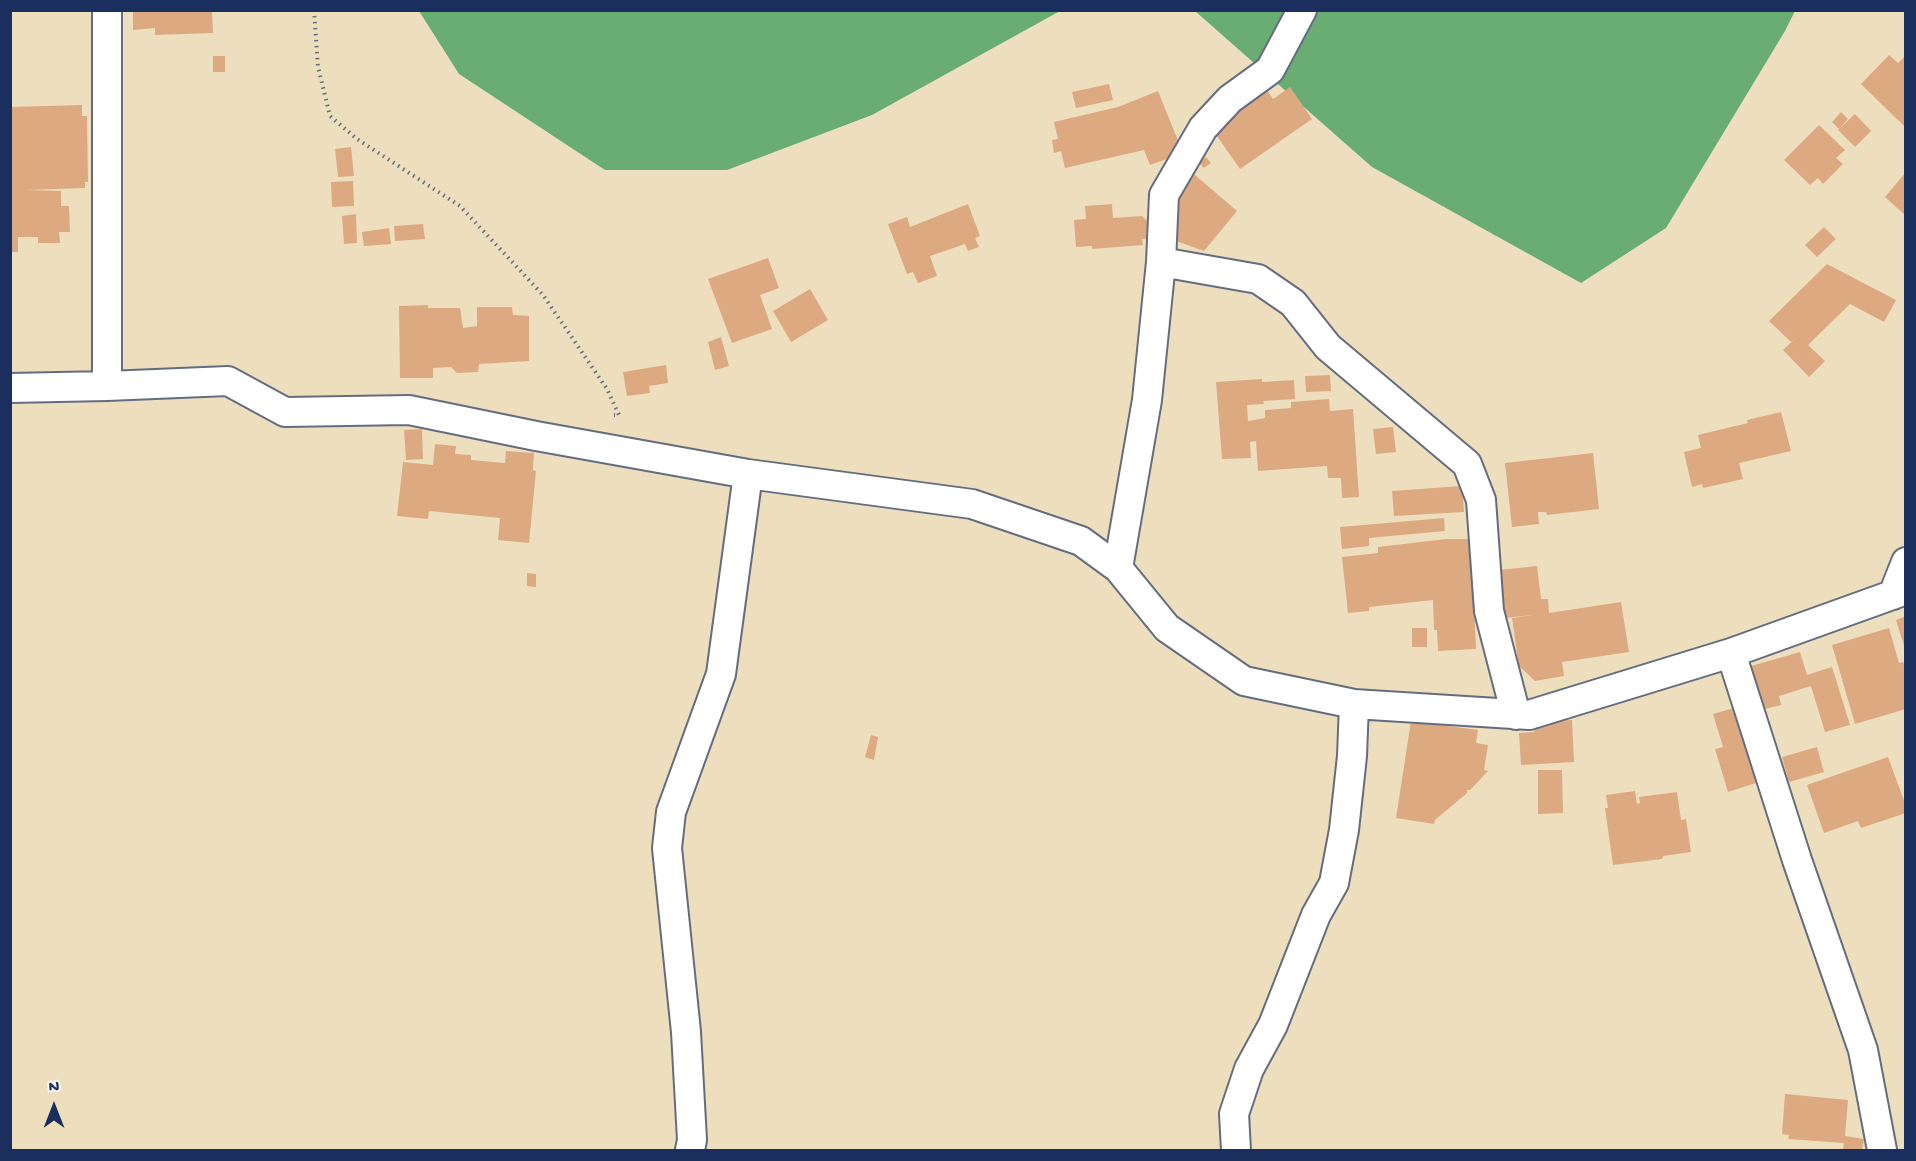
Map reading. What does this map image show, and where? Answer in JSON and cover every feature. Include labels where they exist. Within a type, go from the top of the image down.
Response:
[{"type":"street","points":[[106,10],[107,386]]},
{"type":"street","points":[[1118,568],[1147,400],[1161,262],[1164,195],[1203,128],[1230,99],[1270,70],[1302,10]]},
{"type":"street","points":[[1161,262],[1258,279],[1293,303],[1328,347],[1467,464],[1481,500],[1489,612],[1516,715]]},
{"type":"street","points":[[10,388],[228,381],[285,412],[409,410],[536,436],[748,474],[972,504],[1081,541],[1118,568],[1167,628],[1244,681],[1354,704],[1529,715],[1731,653],[1899,592],[1905,562]]},
{"type":"street","points":[[690,1150],[692,1140],[686,1032],[667,848],[671,812],[721,674],[748,474]]},
{"type":"street","points":[[1731,653],[1797,860],[1863,1050],[1882,1150]]},
{"type":"street","points":[[1236,1150],[1234,1114],[1249,1069],[1273,1025],[1316,915],[1334,883],[1344,830],[1352,756],[1354,704]]},
{"type":"path","points":[[314,10],[318,67],[330,116],[357,139],[460,206],[543,295],[607,389],[619,415],[607,415]]},
{"type":"green space","points":[[419,11],[1060,11],[872,115],[727,170],[605,170],[459,74]]},
{"type":"green space","points":[[1195,11],[1795,11],[1666,228],[1581,283],[1372,167]]},
{"type":"building","points":[[133,10],[212,10],[213,33],[155,35],[155,28],[133,30]]},
{"type":"building","points":[[1889,55],[1898,63],[1906,55],[1906,128],[1861,84]]},
{"type":"building","points":[[213,56],[225,56],[225,72],[213,72]]},
{"type":"building","points":[[1109,84],[1113,100],[1076,108],[1072,92]]},
{"type":"building","points":[[1290,87],[1312,119],[1240,169],[1212,129],[1267,90],[1273,99]]},
{"type":"building","points":[[1158,91],[1183,153],[1150,165],[1144,150],[1065,168],[1061,151],[1054,153],[1052,140],[1058,139],[1054,122],[1118,107]]},
{"type":"building","points":[[82,105],[82,116],[87,116],[88,182],[85,182],[85,188],[27,190],[61,191],[61,206],[69,206],[70,232],[59,232],[60,243],[38,243],[38,237],[18,237],[18,252],[10,252],[10,107]]},
{"type":"building","points":[[1841,112],[1848,119],[1839,129],[1832,122]]},
{"type":"building","points":[[1855,114],[1871,131],[1855,147],[1838,130]]},
{"type":"building","points":[[1819,125],[1845,150],[1836,158],[1843,164],[1823,184],[1818,178],[1810,185],[1784,160]]},
{"type":"building","points":[[351,147],[354,176],[338,177],[335,149]]},
{"type":"building","points":[[1206,157],[1211,163],[1204,168],[1199,163]]},
{"type":"building","points":[[1188,169],[1237,211],[1204,251],[1165,237]]},
{"type":"building","points":[[1906,172],[1906,216],[1885,197]]},
{"type":"building","points":[[353,181],[354,206],[332,207],[331,182]]},
{"type":"building","points":[[968,204],[980,236],[975,238],[979,247],[968,251],[965,244],[930,256],[937,276],[918,283],[913,272],[907,274],[888,224],[907,217],[910,227]]},
{"type":"building","points":[[1112,204],[1113,218],[1142,216],[1147,221],[1148,239],[1142,239],[1143,245],[1092,249],[1092,246],[1076,247],[1074,220],[1086,219],[1085,206]]},
{"type":"building","points":[[356,214],[357,243],[344,244],[342,216]]},
{"type":"building","points":[[423,224],[425,239],[395,241],[394,226]]},
{"type":"building","points":[[1824,227],[1836,239],[1817,257],[1805,245]]},
{"type":"building","points":[[389,228],[391,244],[364,246],[362,232]]},
{"type":"building","points":[[768,258],[779,288],[760,295],[772,329],[732,343],[708,279]]},
{"type":"building","points":[[1827,264],[1896,300],[1884,322],[1850,304],[1808,345],[1825,361],[1809,377],[1783,350],[1798,336],[1791,342],[1769,321]]},
{"type":"building","points":[[810,289],[828,320],[791,342],[773,311]]},
{"type":"building","points":[[428,305],[428,308],[460,308],[463,328],[477,326],[477,307],[512,307],[513,315],[529,316],[529,361],[479,364],[478,372],[457,373],[451,367],[433,368],[433,378],[400,378],[399,306]]},
{"type":"building","points":[[721,337],[729,366],[715,370],[708,342]]},
{"type":"building","points":[[666,365],[668,383],[649,386],[650,393],[627,396],[623,372]]},
{"type":"building","points":[[1330,375],[1331,391],[1306,392],[1305,376]]},
{"type":"building","points":[[1262,379],[1262,382],[1294,380],[1295,399],[1263,401],[1264,404],[1247,405],[1248,421],[1265,418],[1265,410],[1291,408],[1291,402],[1329,399],[1330,411],[1353,409],[1359,497],[1342,498],[1341,478],[1328,478],[1327,466],[1258,471],[1256,441],[1250,442],[1251,458],[1222,459],[1216,382]]},
{"type":"building","points":[[1781,412],[1791,451],[1739,463],[1743,479],[1703,488],[1702,484],[1692,487],[1684,452],[1701,448],[1698,435]]},
{"type":"building","points":[[1393,427],[1396,452],[1376,454],[1373,429]]},
{"type":"building","points":[[422,429],[423,459],[406,460],[404,430]]},
{"type":"building","points":[[435,444],[456,446],[455,454],[471,455],[471,460],[505,463],[506,451],[534,453],[533,470],[536,471],[529,543],[498,540],[500,518],[429,511],[428,519],[397,516],[403,462],[433,465]]},
{"type":"building","points":[[1593,453],[1599,509],[1547,515],[1546,512],[1538,512],[1539,524],[1512,527],[1505,463]]},
{"type":"building","points":[[1462,486],[1464,512],[1394,516],[1392,491]]},
{"type":"building","points":[[1444,518],[1445,531],[1369,538],[1369,546],[1342,549],[1340,527]]},
{"type":"building","points":[[1446,539],[1471,539],[1476,649],[1438,651],[1437,630],[1434,630],[1433,600],[1369,607],[1369,611],[1348,613],[1342,557],[1378,553],[1378,547]]},
{"type":"building","points":[[1537,566],[1541,599],[1548,599],[1549,613],[1621,602],[1629,652],[1562,662],[1564,676],[1535,681],[1519,666],[1512,618],[1533,615],[1504,618],[1499,570]]},
{"type":"building","points":[[527,573],[536,574],[536,587],[527,586]]},
{"type":"building","points":[[1906,616],[1906,649],[1905,649],[1896,620]]},
{"type":"building","points":[[1412,628],[1427,628],[1427,647],[1412,647]]},
{"type":"building","points":[[1889,628],[1899,663],[1903,662],[1906,671],[1906,709],[1855,724],[1832,645]]},
{"type":"building","points":[[1800,652],[1807,675],[1832,667],[1850,725],[1825,732],[1811,686],[1779,696],[1781,705],[1765,709],[1751,666]]},
{"type":"building","points":[[1734,708],[1756,783],[1728,792],[1715,749],[1723,747],[1713,714]]},
{"type":"building","points":[[1572,720],[1574,762],[1521,765],[1519,733],[1534,732],[1534,722]]},
{"type":"building","points":[[1411,721],[1478,730],[1476,743],[1488,745],[1484,770],[1488,771],[1470,790],[1467,790],[1467,793],[1435,820],[1434,824],[1396,818]]},
{"type":"building","points":[[871,735],[878,737],[874,760],[865,757]]},
{"type":"building","points":[[1817,747],[1824,772],[1789,782],[1782,757]]},
{"type":"building","points":[[1888,757],[1906,806],[1906,813],[1861,828],[1858,821],[1824,833],[1807,785]]},
{"type":"building","points":[[1538,770],[1562,770],[1563,813],[1538,814]]},
{"type":"building","points":[[1635,791],[1637,804],[1640,803],[1639,797],[1677,792],[1681,820],[1686,819],[1691,852],[1663,856],[1662,859],[1613,865],[1605,808],[1608,808],[1606,795]]},
{"type":"building","points":[[1785,1094],[1848,1100],[1845,1136],[1864,1139],[1862,1150],[1843,1150],[1844,1143],[1788,1139],[1789,1135],[1782,1134]]}]
